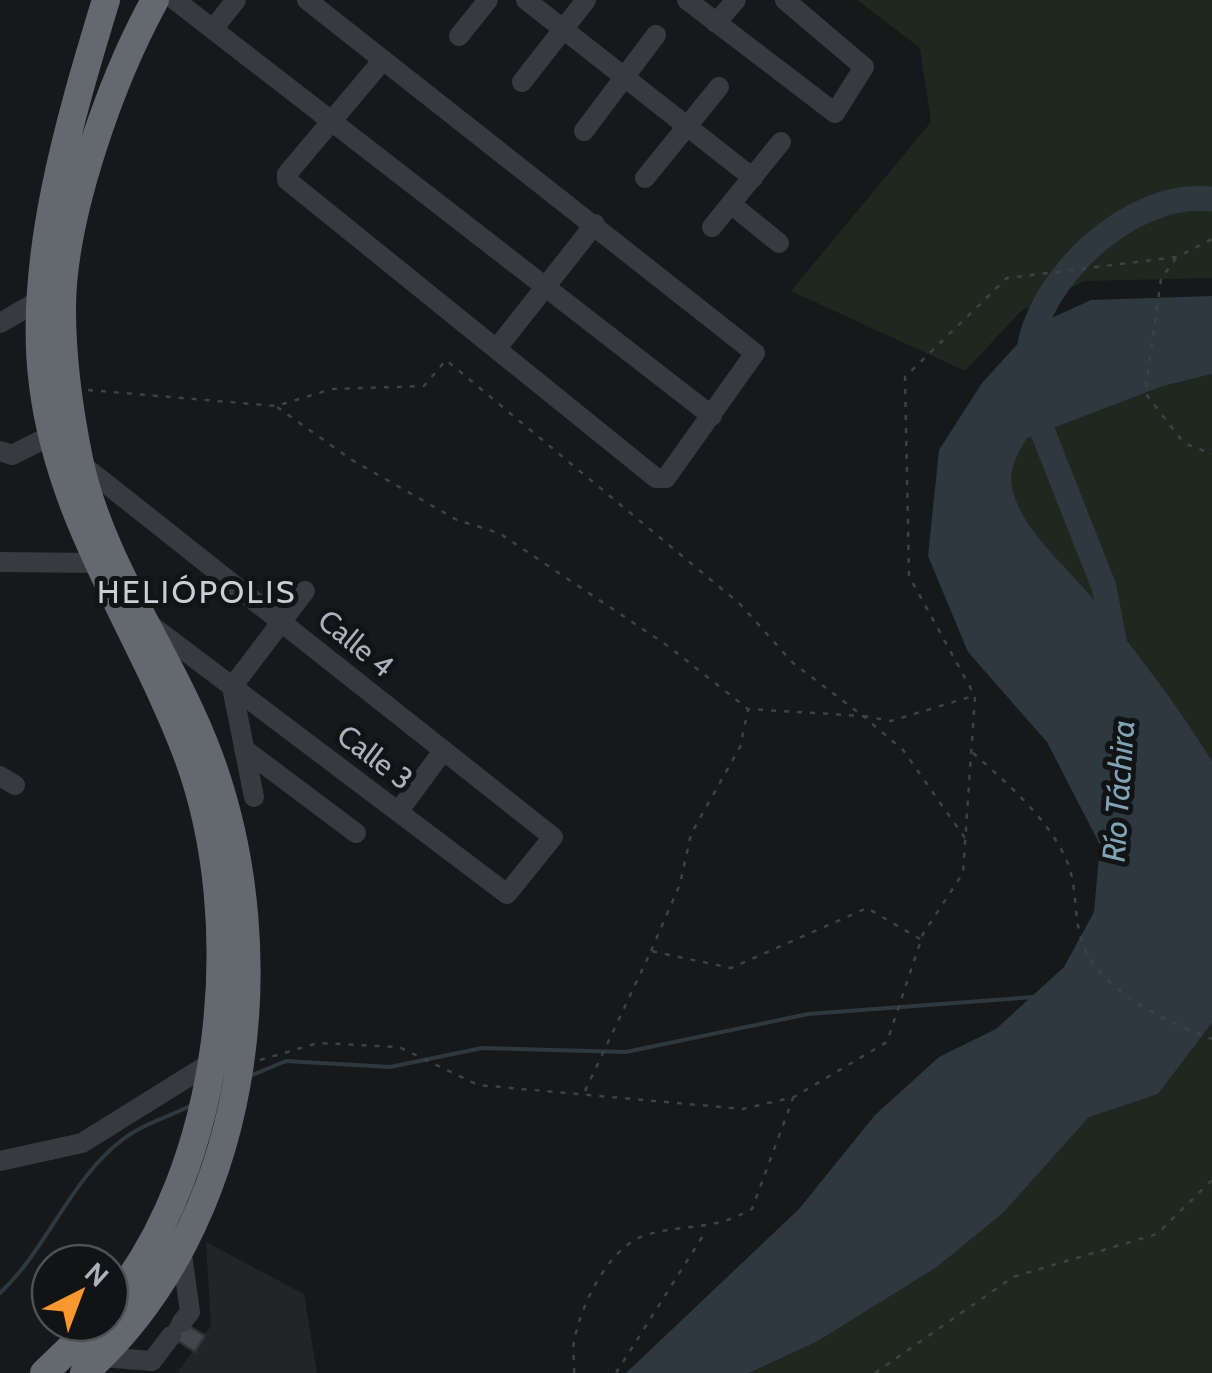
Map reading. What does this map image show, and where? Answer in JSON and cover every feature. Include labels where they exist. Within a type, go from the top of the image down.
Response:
[{"type":"highway","points":[[93,1365],[159,1286],[180,1249],[220,1155],[225,1064],[222,924],[204,818],[188,757],[70,506],[42,384],[38,301],[68,141],[106,0]]},
{"type":"highway","points":[[130,1277],[154,1238],[225,1064],[245,982],[240,884],[228,818],[209,756],[99,516],[80,464],[67,388],[62,306],[84,189],[112,89],[155,0]]},
{"type":"highway","points":[[44,1373],[75,1343]]},
{"type":"street","points":[[176,0],[334,118],[712,416]]},
{"type":"street","points":[[213,30],[236,0]]},
{"type":"street","points":[[306,0],[595,224],[755,354],[662,480],[287,180],[383,60]]},
{"type":"street","points":[[460,36],[488,0]]},
{"type":"street","points":[[526,0],[753,178]]},
{"type":"street","points":[[522,82],[586,0]]},
{"type":"street","points":[[687,0],[834,113],[864,67],[785,0]]},
{"type":"street","points":[[716,23],[736,0]]},
{"type":"street","points":[[584,131],[656,35]]},
{"type":"street","points":[[645,178],[720,87]]},
{"type":"street","points":[[712,227],[782,142]]},
{"type":"street","points":[[731,204],[778,243]]},
{"type":"street","points":[[497,348],[595,224]]},
{"type":"street","points":[[0,323],[38,301]]},
{"type":"street","points":[[0,451],[12,455],[52,436]]},
{"type":"street","name":"Calle 4","points":[[80,464],[553,836],[507,894]]},
{"type":"street","points":[[99,516],[121,496]]},
{"type":"street","points":[[0,562],[96,564]]},
{"type":"street","points":[[254,797],[232,687],[304,591]]},
{"type":"street","name":"Calle 3","points":[[147,622],[507,894]]},
{"type":"street","points":[[182,696],[206,668]]},
{"type":"street","points":[[244,750],[356,833]]},
{"type":"street","points":[[398,812],[443,751]]},
{"type":"street","points":[[0,1161],[82,1143],[225,1064]]},
{"type":"street","points":[[93,1365],[152,1360],[190,1312],[180,1249]]},
{"type":"path","points":[[225,1064],[318,1043],[398,1047],[478,1085],[743,1109],[794,1097],[887,1042],[922,940],[963,873],[975,696],[909,576],[905,376],[1007,278],[1177,257],[1212,239]]},
{"type":"path","points":[[1177,257],[1162,280],[1146,393],[1184,443],[1212,454]]},
{"type":"path","points":[[67,388],[276,406],[332,389],[424,386],[446,360],[740,604],[794,663],[903,750],[966,838]]},
{"type":"path","points":[[276,406],[352,460],[457,520],[499,533],[565,582],[668,646],[748,709],[891,721],[975,696]]},
{"type":"path","points":[[584,1094],[680,884],[691,834],[740,747],[748,709]]},
{"type":"path","points":[[972,752],[1044,826],[1068,864],[1084,948],[1125,997],[1163,1019],[1212,1039]]},
{"type":"path","points":[[651,951],[731,968],[867,908],[922,940]]},
{"type":"path","points":[[574,1373],[573,1344],[610,1263],[642,1236],[708,1228],[752,1209],[794,1097]]},
{"type":"path","points":[[875,1373],[1012,1277],[1157,1234],[1212,1180]]},
{"type":"path","points":[[616,1373],[708,1228]]},
{"type":"shaded area","points":[[857,0],[1212,0],[1212,278],[1085,281],[1022,310],[965,371],[791,291],[931,122],[920,48]]},
{"type":"shaded area","points":[[1212,374],[1212,761],[1138,654],[1037,536],[1020,509],[1011,479],[1026,438],[1163,386]]},
{"type":"shaded area","points":[[1212,1023],[1212,1373],[749,1373],[818,1341],[937,1267],[1004,1212],[1089,1117],[1158,1094]]},
{"type":"shaded area","points":[[206,1242],[304,1294],[317,1373],[177,1373],[211,1326]]},
{"type":"water","points":[[1212,296],[1212,374],[1163,386],[1027,438],[1011,479],[1028,523],[1138,654],[1212,761],[1212,1023],[1158,1094],[1089,1117],[1004,1212],[937,1267],[818,1341],[749,1373],[626,1373],[799,1209],[875,1115],[939,1057],[996,1029],[1064,967],[1094,912],[1100,845],[1047,742],[968,652],[928,556],[939,450],[982,383],[1034,326],[1091,300]]},
{"type":"building","points":[[175,1317],[205,1336],[195,1352],[166,1333]]},
{"type":"waterway","name":"Río Táchira","points":[[1028,357],[1048,298],[1092,245],[1120,224],[1150,209],[1181,200],[1212,199]]},
{"type":"waterway","name":"Río Táchira","points":[[1031,402],[1104,587],[1116,651]]},
{"type":"waterway","points":[[250,1076],[286,1061],[390,1067],[482,1048],[626,1052],[808,1014],[1034,997]]},
{"type":"waterway","points":[[0,1293],[32,1256],[104,1156],[138,1129],[192,1105]]},
{"type":"district","name":"HELIÓPOLIS","points":[[197,591]]}]
